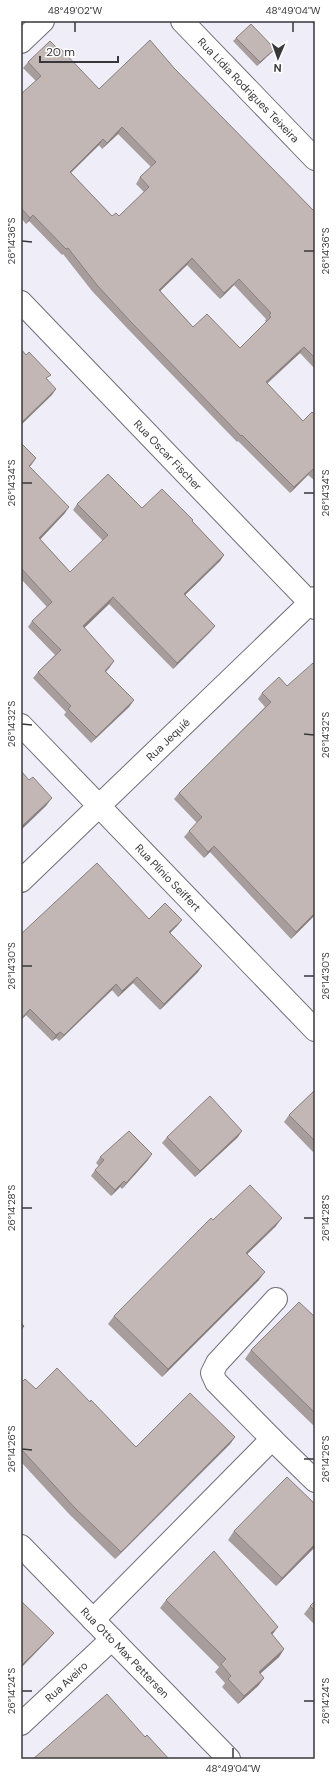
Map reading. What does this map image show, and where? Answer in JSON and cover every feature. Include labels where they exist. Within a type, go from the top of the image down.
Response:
[{"type":"street","points":[[21,42],[43,21]]},
{"type":"street","name":"Rua Lídia Rodrigues Teixeira","points":[[182,21],[315,159]]},
{"type":"street","name":"Rua Oscar Fischer","points":[[21,302],[313,603]]},
{"type":"street","name":"Rua Jequié","points":[[21,881],[313,603]]},
{"type":"street","name":"Rua Plínio Seiffert","points":[[21,725],[315,1030]]},
{"type":"street","points":[[276,1299],[217,1363],[212,1373],[216,1382],[315,1481]]},
{"type":"street","points":[[93,1620],[272,1439]]},
{"type":"street","name":"Rua Otto Max Pettersen","points":[[21,1546],[229,1759]]},
{"type":"street","name":"Rua Aveiro","points":[[21,1724],[112,1639]]},
{"type":"building","points":[[251,24],[275,49],[260,62],[236,38]]},
{"type":"building","points":[[150,40],[174,68],[315,212],[315,358],[304,347],[266,382],[303,421],[312,412],[315,415],[315,471],[313,469],[294,487],[242,435],[241,436],[130,321],[97,285],[68,248],[66,249],[33,215],[30,218],[21,208],[21,94],[41,76],[28,62],[50,41],[59,50],[60,48],[99,89]],"holes":[[[122,127],[156,162],[140,177],[149,187],[119,216],[116,213],[112,216],[70,172],[103,139],[107,143]],[[192,258],[224,293],[239,279],[271,313],[269,315],[271,317],[240,348],[207,314],[193,327],[159,290]]]},
{"type":"building","points":[[21,349],[26,355],[29,352],[51,375],[46,378],[56,389],[21,423]]},
{"type":"building","points":[[21,443],[36,458],[29,466],[69,507],[39,538],[70,572],[108,535],[77,504],[108,474],[142,508],[162,489],[193,520],[192,521],[224,555],[184,594],[215,626],[177,663],[113,597],[83,626],[114,661],[105,671],[134,700],[96,737],[68,709],[71,706],[38,672],[61,650],[32,621],[52,602],[21,568]]},
{"type":"building","points":[[313,663],[315,665],[315,913],[296,932],[214,846],[208,852],[189,831],[202,817],[179,793],[271,702],[262,693],[279,677],[287,686]]},
{"type":"building","points":[[21,771],[29,780],[33,777],[52,798],[21,827]]},
{"type":"building","points":[[97,863],[149,919],[165,903],[182,920],[169,932],[202,966],[164,1004],[137,977],[122,991],[116,984],[64,1035],[60,1032],[56,1035],[30,1009],[21,1019],[21,934]]},
{"type":"building","points":[[315,1090],[315,1141],[289,1115]]},
{"type":"building","points":[[210,1096],[242,1131],[200,1171],[167,1137]]},
{"type":"building","points":[[129,1131],[152,1154],[126,1183],[124,1181],[115,1190],[95,1170],[104,1160],[100,1157]]},
{"type":"building","points":[[250,1185],[282,1218],[246,1253],[265,1272],[168,1369],[114,1316],[211,1218],[213,1220]]},
{"type":"building","points":[[299,1302],[315,1317],[315,1413],[251,1350]]},
{"type":"building","points":[[21,1323],[24,1326],[21,1330]]},
{"type":"building","points":[[57,1368],[90,1402],[91,1400],[136,1447],[190,1393],[235,1437],[121,1552],[75,1508],[21,1449],[21,1383],[25,1379],[36,1389]]},
{"type":"building","points":[[287,1477],[315,1504],[315,1544],[282,1578],[234,1531]]},
{"type":"building","points":[[214,1551],[278,1627],[271,1633],[284,1649],[259,1672],[264,1678],[244,1696],[228,1679],[231,1676],[221,1664],[226,1659],[166,1600]]},
{"type":"building","points":[[21,1601],[54,1633],[21,1666]]},
{"type":"building","points":[[315,1601],[315,1611],[310,1606]]},
{"type":"building","points":[[107,1694],[145,1737],[147,1735],[169,1759],[33,1759]]}]
